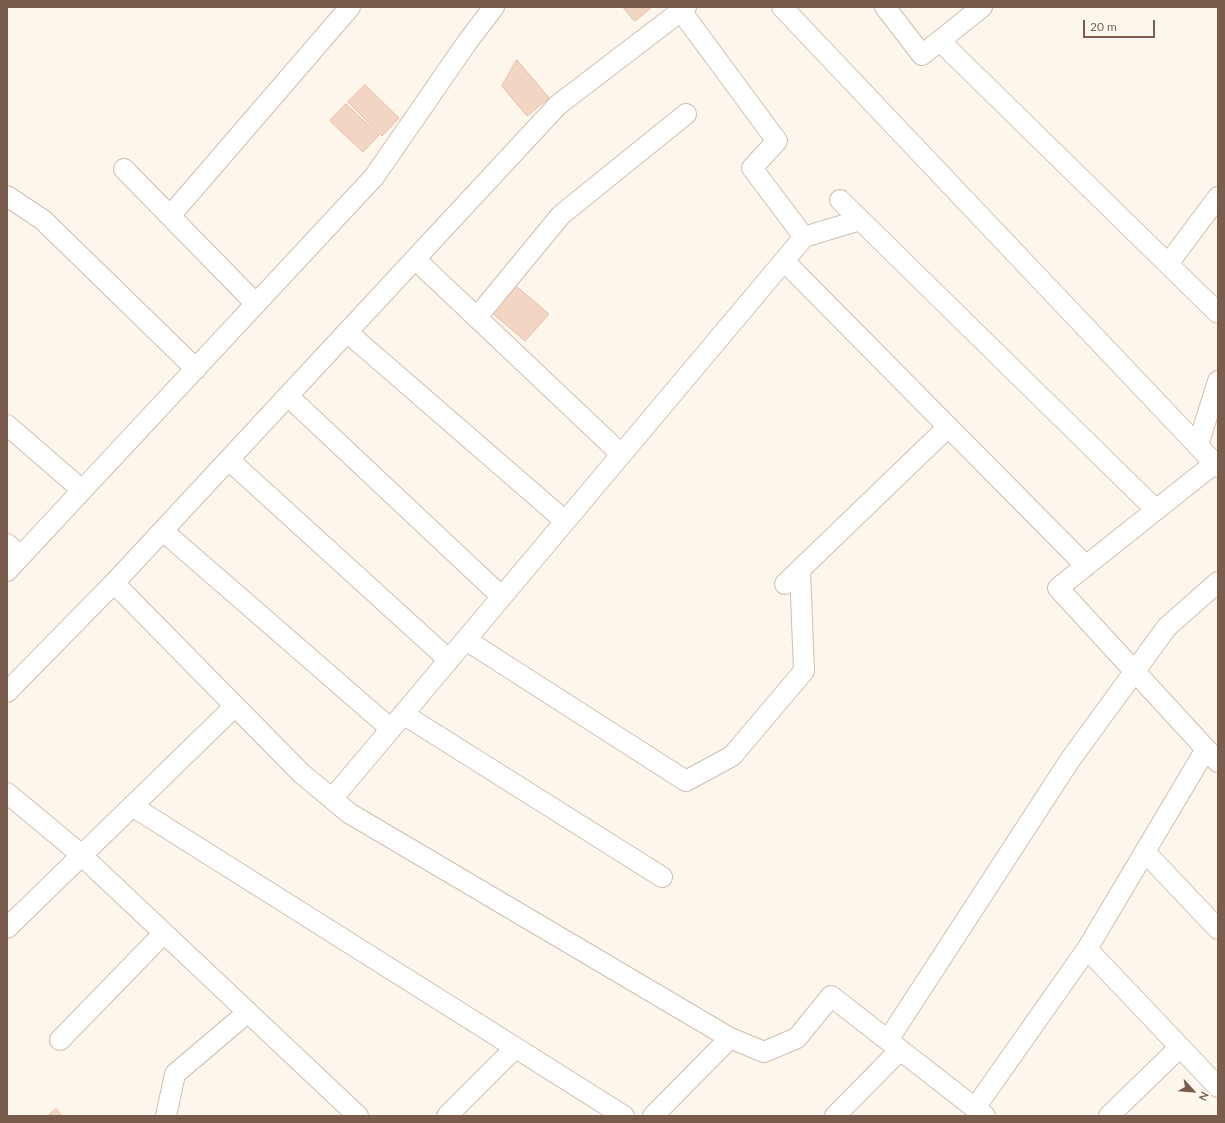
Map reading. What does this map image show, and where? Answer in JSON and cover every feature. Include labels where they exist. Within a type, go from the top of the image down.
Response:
[{"type":"street","points":[[170,216],[350,7]]},
{"type":"street","points":[[7,571],[14,550],[82,490],[374,177],[468,41],[494,7]]},
{"type":"street","points":[[114,583],[301,773],[356,817],[730,1038],[764,1052],[797,1038],[831,996],[980,1112],[1087,949],[1145,852],[1212,755],[1058,588],[1156,510],[1216,465],[782,7]]},
{"type":"street","points":[[885,7],[922,55],[982,7]]},
{"type":"street","points":[[7,692],[163,531],[558,105],[683,9],[777,141],[752,168],[804,237]]},
{"type":"street","points":[[940,41],[1218,313]]},
{"type":"street","points":[[477,317],[561,215],[686,114]]},
{"type":"street","points":[[124,169],[256,304]]},
{"type":"street","points":[[7,196],[43,220],[196,369]]},
{"type":"street","points":[[1168,264],[1218,197]]},
{"type":"street","points":[[840,200],[1156,510]]},
{"type":"street","points":[[332,799],[804,237],[860,220]]},
{"type":"street","points":[[415,259],[621,454]]},
{"type":"street","points":[[784,261],[1086,566]]},
{"type":"street","points":[[348,332],[565,522]]},
{"type":"street","points":[[1198,445],[1218,381]]},
{"type":"street","points":[[288,396],[502,597]]},
{"type":"street","points":[[7,425],[82,490]]},
{"type":"street","points":[[785,584],[948,427]]},
{"type":"street","points":[[229,460],[449,660]]},
{"type":"street","points":[[163,531],[397,721],[662,877]]},
{"type":"street","points":[[466,640],[686,781],[732,756],[804,671],[800,570]]},
{"type":"street","points":[[835,1116],[894,1045],[1070,760],[1167,627],[1218,582]]},
{"type":"street","points":[[7,928],[235,706]]},
{"type":"street","points":[[7,793],[81,856],[358,1116]]},
{"type":"street","points":[[132,806],[624,1116]]},
{"type":"street","points":[[1145,852],[1218,930]]},
{"type":"street","points":[[60,1040],[164,933]]},
{"type":"street","points":[[1087,949],[1218,1087]]},
{"type":"street","points":[[166,1116],[175,1074],[248,1012]]},
{"type":"street","points":[[653,1116],[730,1038]]},
{"type":"street","points":[[1109,1116],[1180,1047]]},
{"type":"street","points":[[447,1116],[515,1048]]},
{"type":"building","points":[[623,7],[652,7],[635,21]]},
{"type":"building","points":[[517,60],[549,98],[527,116],[502,86]]},
{"type":"building","points":[[365,85],[399,118],[382,136],[348,102]]},
{"type":"building","points":[[346,104],[379,135],[363,152],[330,121]]},
{"type":"building","points":[[516,286],[549,314],[525,341],[489,310],[508,288],[512,291]]},
{"type":"building","points":[[56,1109],[62,1116],[48,1116]]}]
